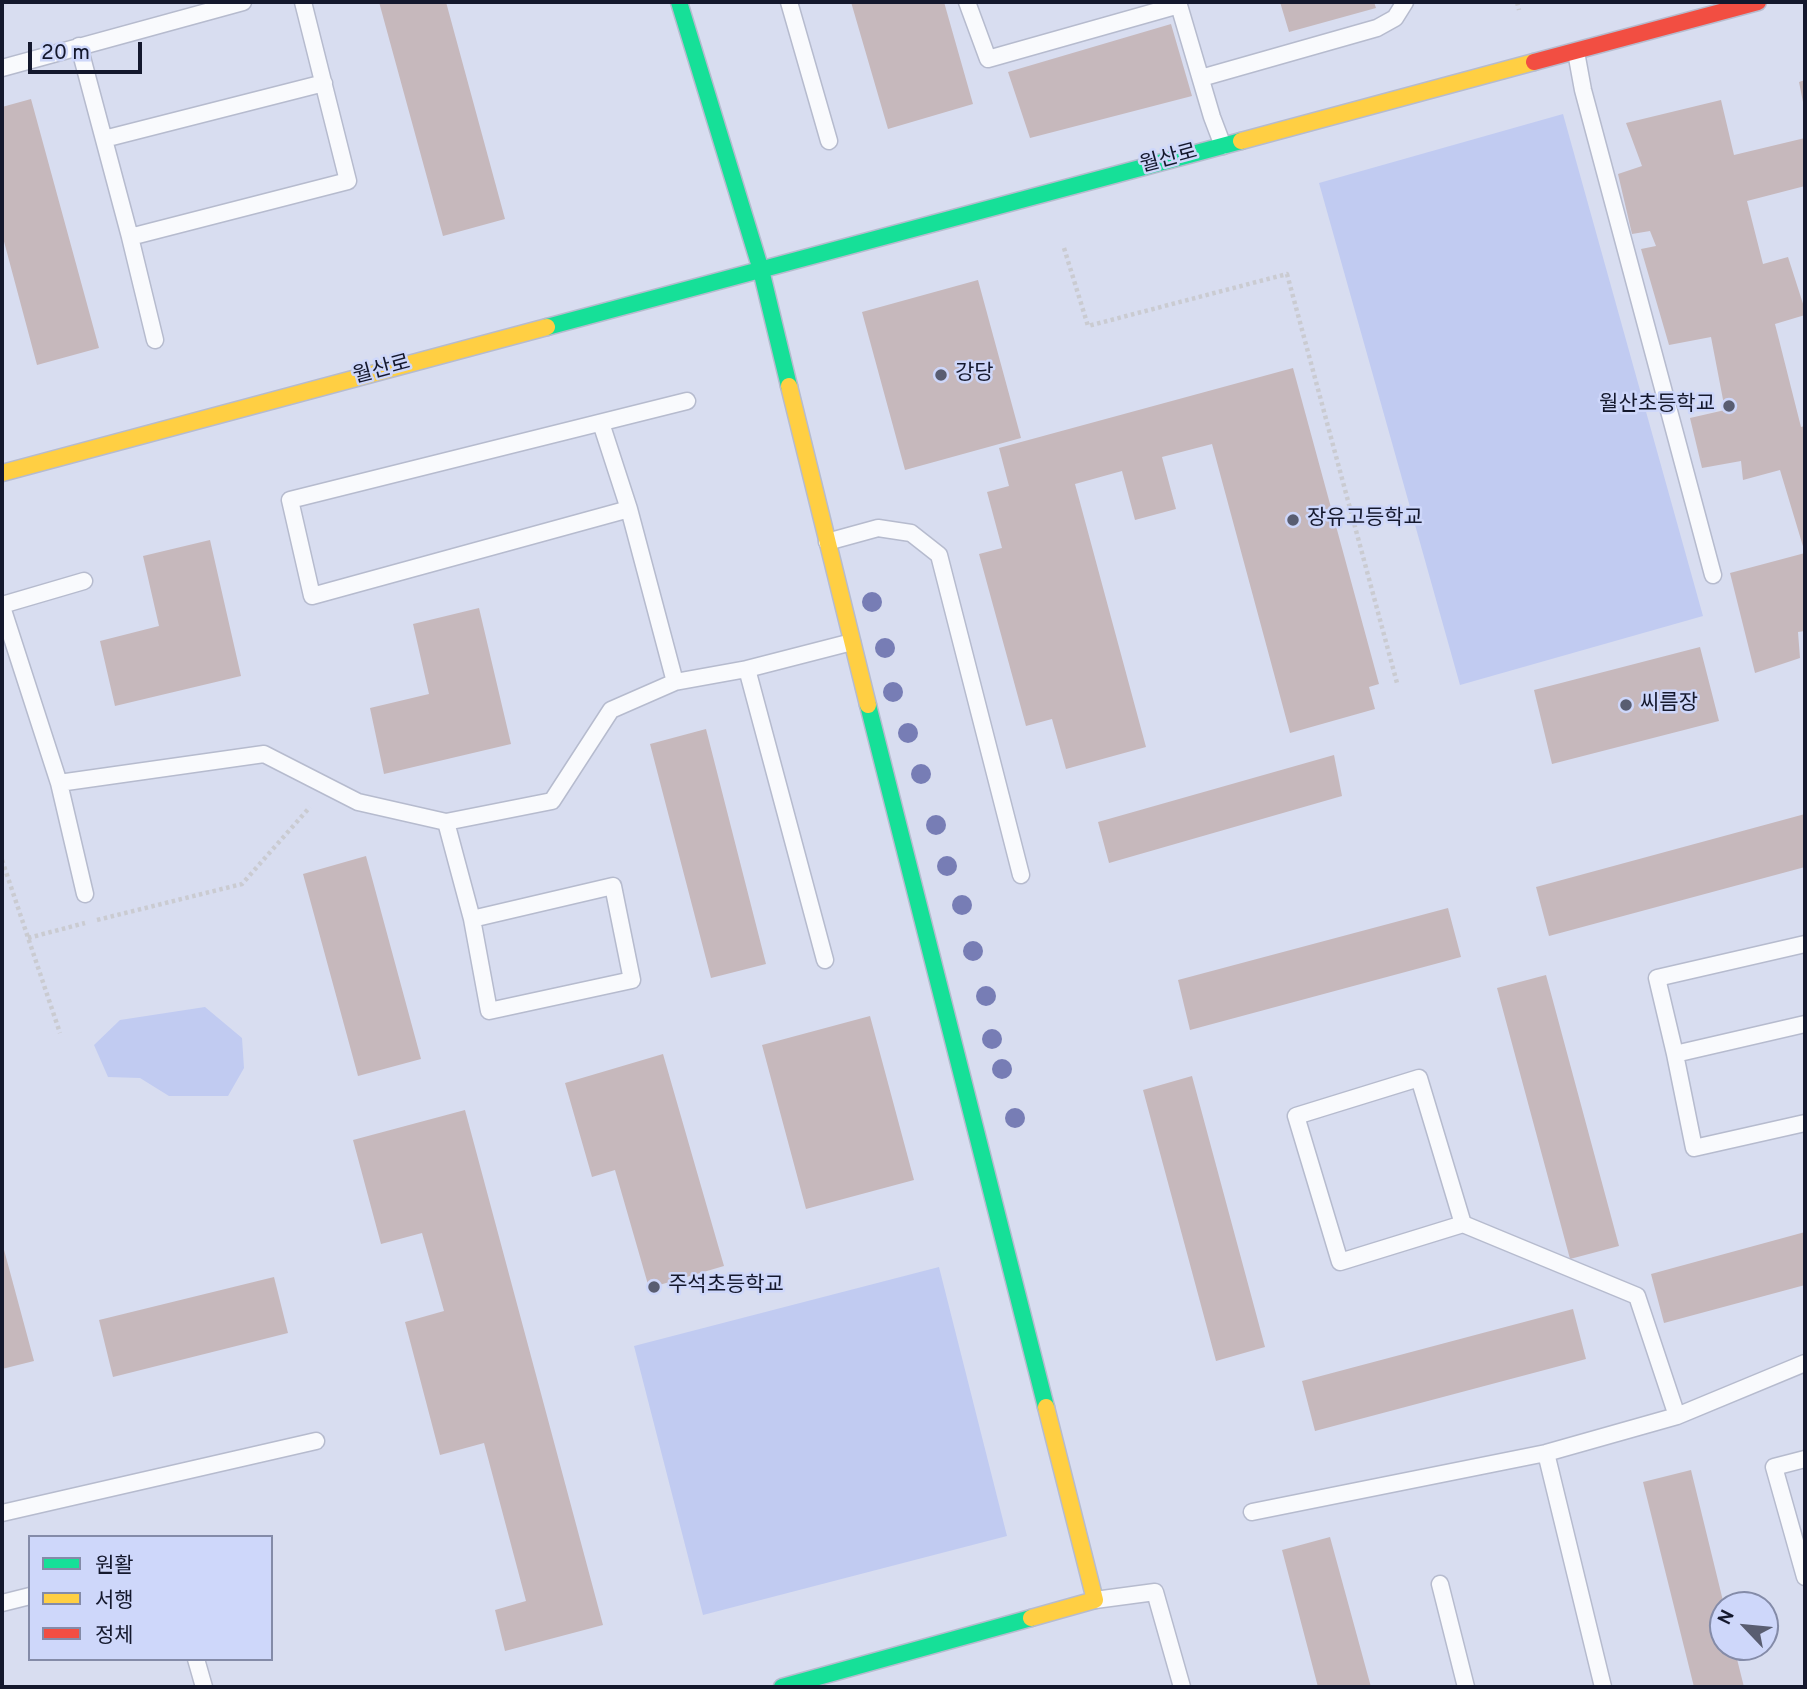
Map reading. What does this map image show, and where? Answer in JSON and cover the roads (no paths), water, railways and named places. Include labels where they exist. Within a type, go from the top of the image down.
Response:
[{"type":"street","points":[[679,2],[761,270],[852,642],[1096,1600],[782,1687]]},
{"type":"street","name":"월산로","points":[[2,472],[1758,2]]},
{"type":"lane","points":[[2,68],[243,2]]},
{"type":"lane","points":[[130,237],[348,181],[303,2]]},
{"type":"lane","points":[[789,2],[829,141]]},
{"type":"lane","points":[[967,2],[988,59],[1179,3],[1223,146]]},
{"type":"lane","points":[[1201,78],[1377,28],[1395,18],[1405,2]]},
{"type":"lane","points":[[79,46],[155,340]]},
{"type":"lane","points":[[1576,52],[1583,90],[1713,575]]},
{"type":"lane","points":[[104,139],[324,83]]},
{"type":"lane","points":[[629,509],[312,596],[290,499],[687,401]]},
{"type":"lane","points":[[601,423],[629,509],[675,682]]},
{"type":"lane","points":[[827,542],[878,528],[911,533],[939,555],[1021,875]]},
{"type":"lane","points":[[84,581],[2,606],[59,783],[85,894]]},
{"type":"lane","points":[[59,783],[264,754],[358,802],[446,822],[552,801],[611,710],[675,682],[747,669],[852,642]]},
{"type":"lane","points":[[747,669],[825,960]]},
{"type":"lane","points":[[446,822],[472,919],[489,1011],[632,980],[613,886],[472,919]]},
{"type":"lane","points":[[1805,944],[1657,978],[1694,1148],[1805,1123]]},
{"type":"lane","points":[[1675,1054],[1805,1024]]},
{"type":"lane","points":[[1463,1224],[1419,1078],[1296,1116],[1340,1262],[1463,1224],[1637,1296],[1677,1416]]},
{"type":"lane","points":[[1252,1512],[1546,1453],[1677,1416],[1805,1363]]},
{"type":"lane","points":[[2,1513],[316,1441]]},
{"type":"lane","points":[[1546,1453],[1603,1687]]},
{"type":"lane","points":[[1805,1459],[1774,1467],[1803,1560],[1805,1577]]},
{"type":"lane","points":[[1440,1584],[1466,1687]]},
{"type":"lane","points":[[1096,1600],[1155,1592],[1182,1687]]},
{"type":"lane","points":[[2,1603],[28,1596]]},
{"type":"lane","points":[[197,1661],[204,1687]]},
{"type":"place","name":"강당","points":[[941,375]]},
{"type":"place","name":"월산초등학교","points":[[1729,406]]},
{"type":"place","name":"장유고등학교","points":[[1293,520]]},
{"type":"place","name":"씨름장","points":[[1626,705]]},
{"type":"place","name":"주석초등학교","points":[[654,1287]]}]
